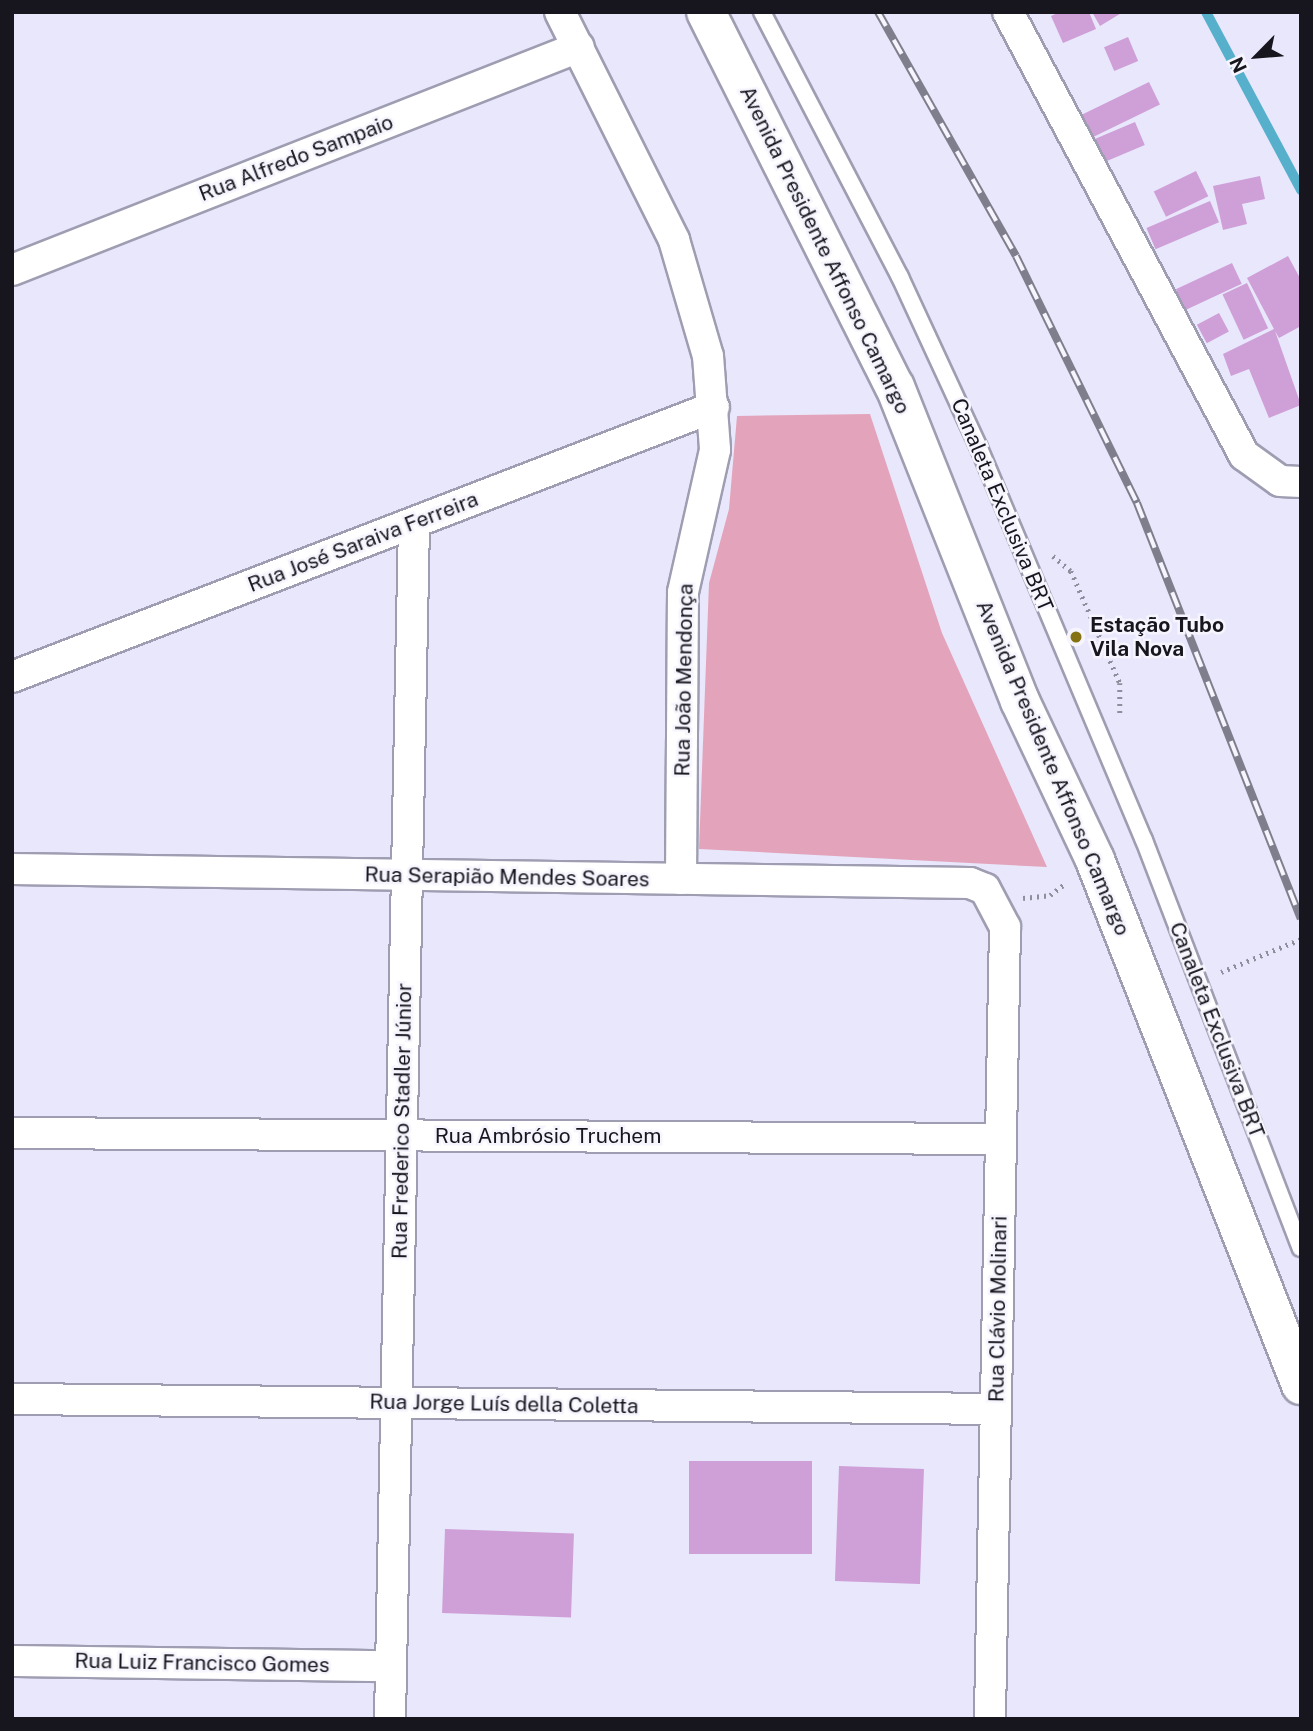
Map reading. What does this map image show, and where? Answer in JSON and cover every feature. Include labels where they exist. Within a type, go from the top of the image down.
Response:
[{"type":"main road","name":"Avenida Presidente Affonso Camargo","points":[[706,12],[895,387],[1020,701],[1095,860],[1301,1385]]},
{"type":"street","name":"Rua João Mendonça","points":[[560,12],[674,240],[705,345],[714,407],[712,471],[683,592],[681,879]]},
{"type":"street","points":[[1008,12],[1244,454],[1280,481],[1301,482]]},
{"type":"street","name":"Rua Alfredo Sampaio","points":[[12,270],[579,47]]},
{"type":"street","name":"Rua José Saraiva Ferreira","points":[[12,677],[714,407]]},
{"type":"street","name":"Rua Frederico Stadler Júnior","points":[[390,1719],[414,523]]},
{"type":"street","name":"Rua Serapião Mendes Soares","points":[[12,869],[970,883],[996,900]]},
{"type":"street","name":"Rua Clávio Molinari","points":[[990,1719],[1005,927],[996,900]]},
{"type":"street","name":"Rua Ambrósio Truchem","points":[[12,1133],[1001,1139]]},
{"type":"street","name":"Rua Jorge Luís della Coletta","points":[[12,1399],[996,1409]]},
{"type":"street","name":"Rua Luiz Francisco Gomes","points":[[12,1661],[391,1666]]},
{"type":"lane","name":"Canaleta Exclusiva BRT","points":[[762,12],[944,370],[1198,981],[1301,1248]]},
{"type":"path","points":[[996,900],[1050,895],[1095,860]]},
{"type":"path","points":[[1198,981],[1301,939]]},
{"type":"shaded area","points":[[870,414],[942,633],[1047,867],[699,849],[709,583],[729,509],[737,416]]},
{"type":"building","points":[[1060,12],[1089,12],[1096,29],[1063,43],[1051,16]]},
{"type":"building","points":[[1092,12],[1123,12],[1100,26]]},
{"type":"building","points":[[1128,37],[1138,61],[1114,71],[1104,47]]},
{"type":"building","points":[[1149,82],[1160,104],[1092,138],[1081,115]]},
{"type":"building","points":[[1135,122],[1145,145],[1103,163],[1094,140]]},
{"type":"building","points":[[1196,171],[1208,196],[1166,217],[1154,192]]},
{"type":"building","points":[[1260,176],[1265,199],[1242,204],[1247,224],[1223,230],[1213,186]]},
{"type":"building","points":[[1210,201],[1219,222],[1155,249],[1146,228]]},
{"type":"building","points":[[1288,256],[1301,280],[1301,326],[1279,338],[1275,331],[1301,405],[1269,418],[1249,369],[1231,376],[1223,354],[1274,329],[1247,278]]},
{"type":"building","points":[[1232,263],[1242,284],[1186,310],[1176,289]]},
{"type":"building","points":[[1247,283],[1268,328],[1244,340],[1223,294]]},
{"type":"building","points":[[1219,313],[1229,332],[1207,343],[1197,325]]},
{"type":"building","points":[[689,1461],[812,1461],[812,1554],[689,1554]]},
{"type":"building","points":[[839,1466],[924,1469],[920,1584],[835,1581]]},
{"type":"building","points":[[445,1529],[574,1534],[571,1617],[442,1613]]},
{"type":"waterway","points":[[1206,12],[1301,190]]},
{"type":"railway","points":[[878,12],[1016,256],[1137,503],[1301,919]]},
{"type":"place","name":"Estação Tubo Vila Nova","points":[[1076,637]]}]
